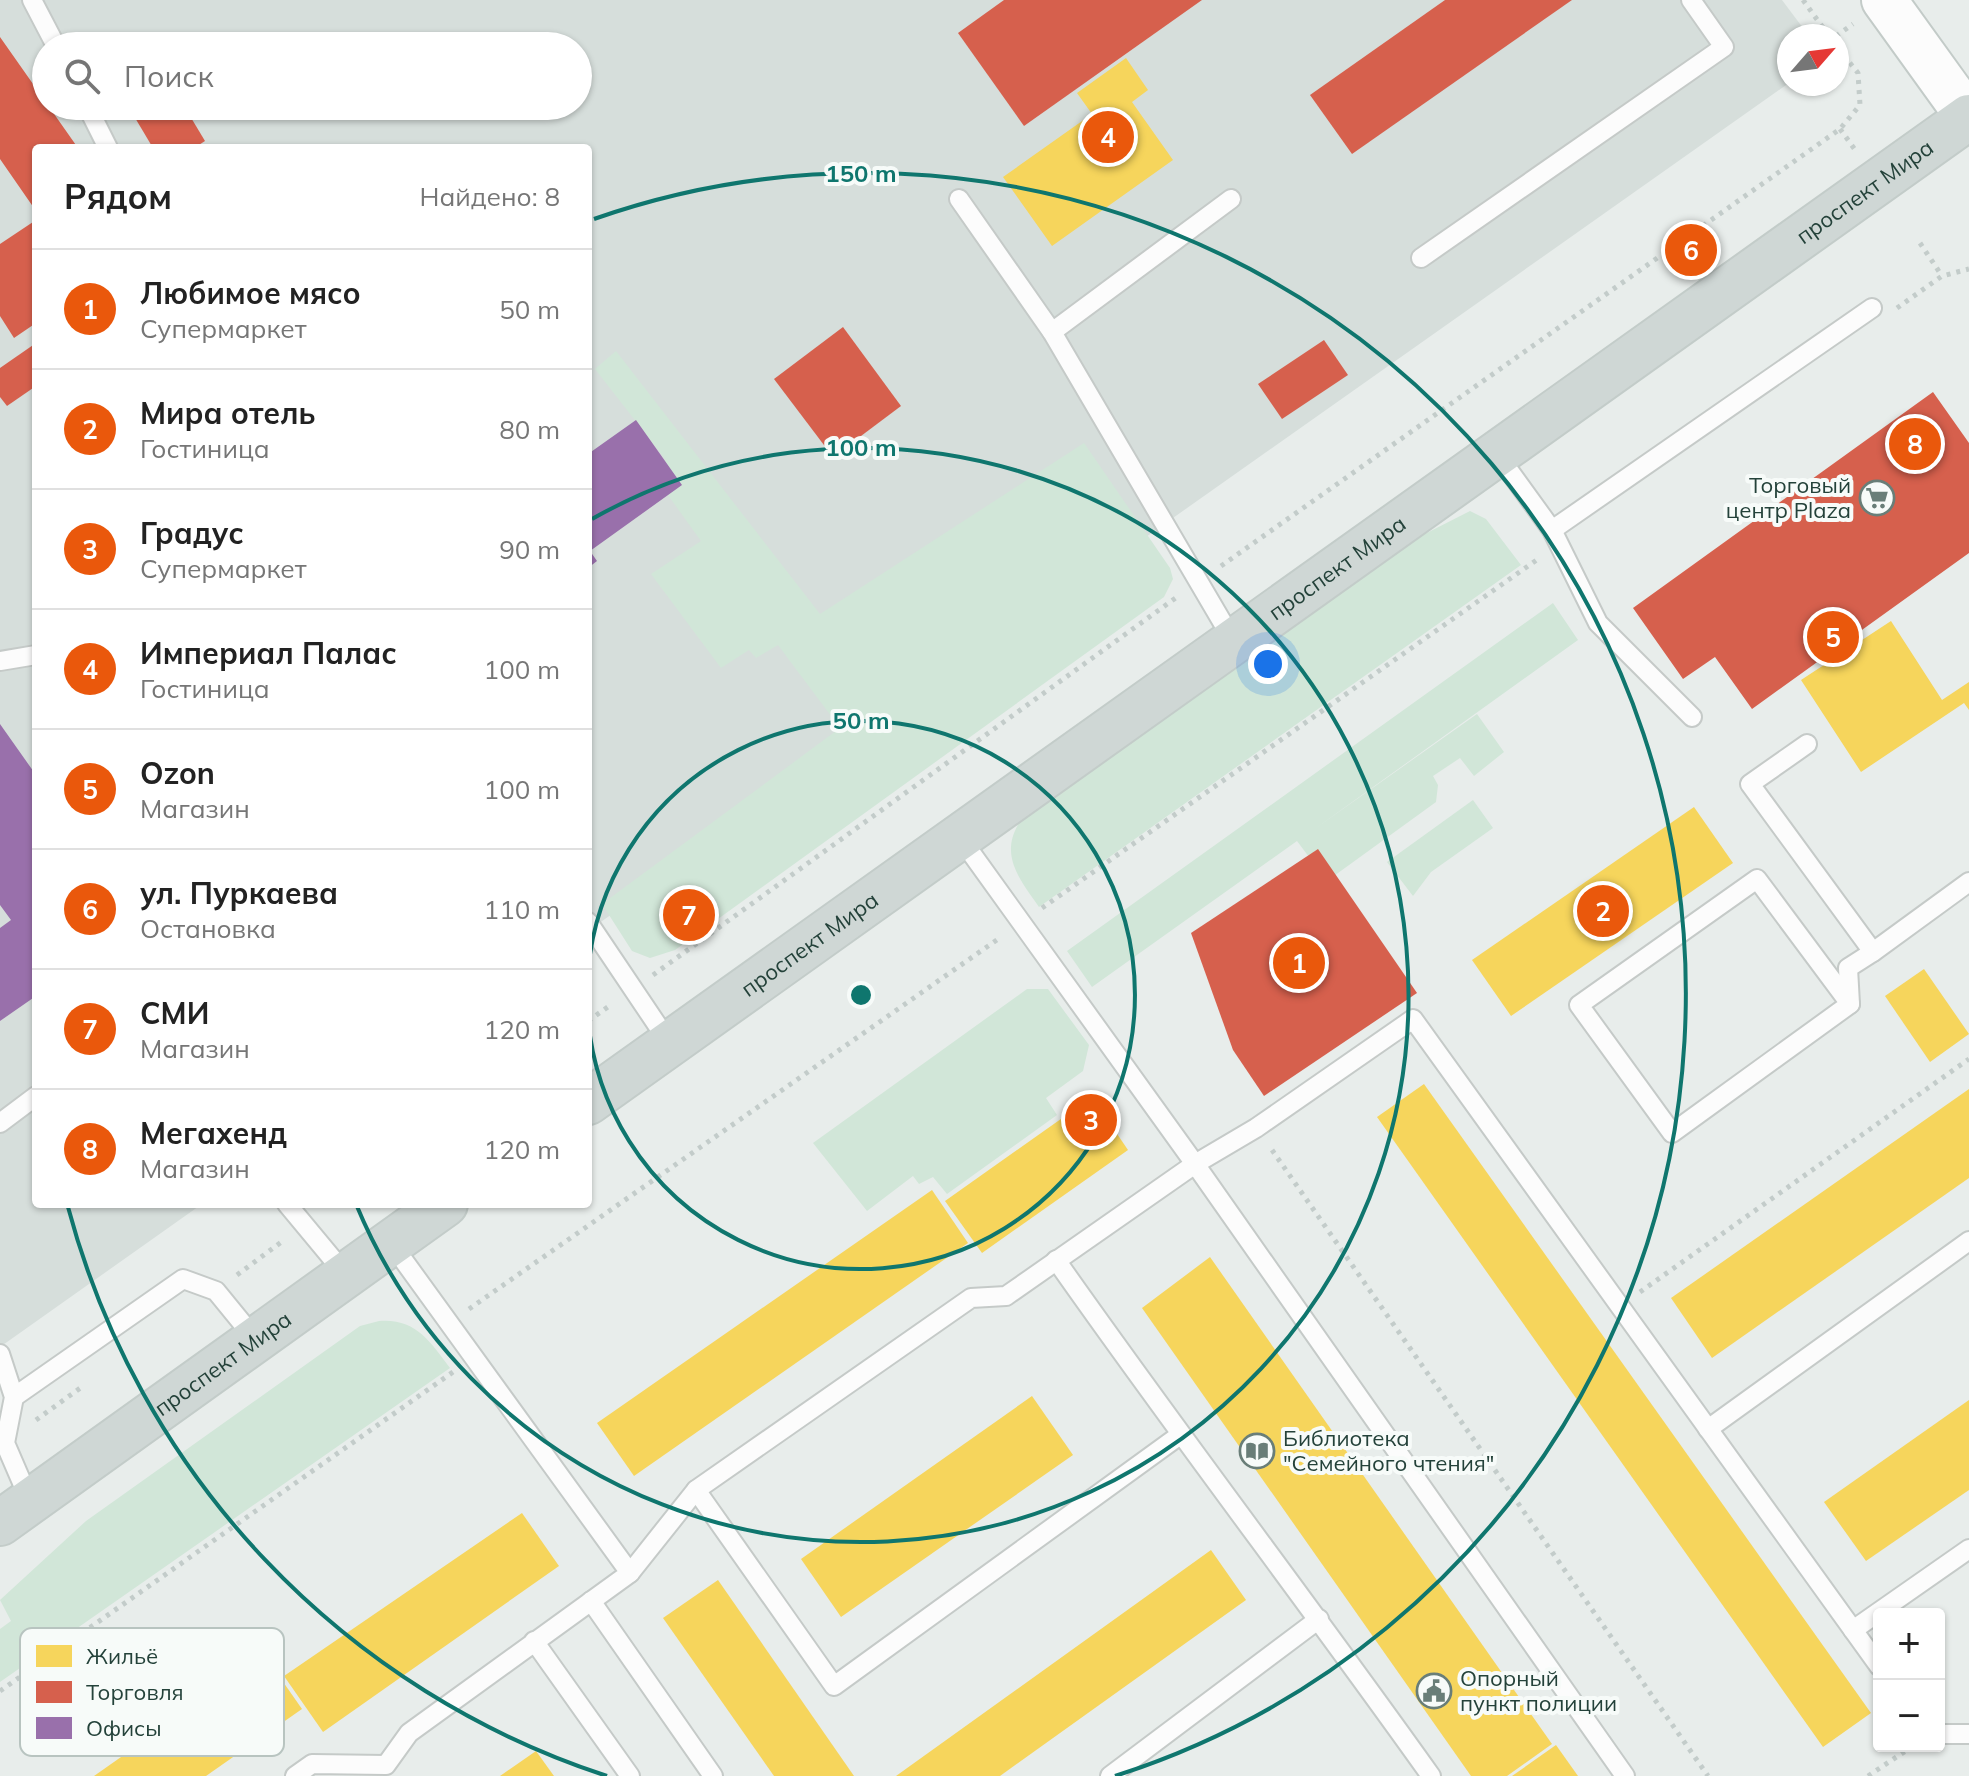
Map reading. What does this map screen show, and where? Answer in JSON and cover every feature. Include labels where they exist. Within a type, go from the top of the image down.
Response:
[{"type":"main road","points":[[1868,12],[1969,117]]},
{"type":"main road","name":"проспект Мира","points":[[592,1099],[1969,117]]},
{"type":"main road","name":"проспект Мира","points":[[15,1512],[439,1208]]},
{"type":"lane","points":[[32,0],[49,32]]},
{"type":"lane","points":[[1421,258],[1724,47],[1691,0]]},
{"type":"lane","points":[[94,120],[106,144]]},
{"type":"lane","points":[[959,199],[1052,332],[1234,642]]},
{"type":"lane","points":[[1052,332],[1231,199]]},
{"type":"lane","points":[[1556,537],[1872,308]]},
{"type":"lane","points":[[1497,454],[1556,537],[1598,623],[1692,717]]},
{"type":"lane","points":[[0,661],[32,656]]},
{"type":"lane","points":[[1807,744],[1750,784],[1873,952]]},
{"type":"lane","points":[[959,836],[1195,1164],[1625,1776]]},
{"type":"lane","points":[[1757,879],[1850,1004],[1672,1133],[1579,1005],[1757,879]]},
{"type":"lane","points":[[1850,1004],[1848,968],[1969,882]]},
{"type":"lane","points":[[592,928],[670,1044]]},
{"type":"lane","points":[[295,1776],[312,1764],[390,1770],[409,1733],[630,1573],[696,1490],[971,1298],[1006,1296],[1195,1164],[1256,1128],[1413,1019],[1873,1658]]},
{"type":"lane","points":[[0,1123],[32,1099]]},
{"type":"lane","points":[[290,1208],[346,1275]]},
{"type":"lane","points":[[1708,1429],[1969,1241]]},
{"type":"lane","points":[[391,1243],[630,1573]]},
{"type":"lane","points":[[1056,1260],[1180,1435],[1319,1619],[1431,1776]]},
{"type":"lane","points":[[14,1397],[183,1279],[216,1291],[256,1340]]},
{"type":"lane","points":[[0,1354],[14,1397],[5,1443],[15,1512]]},
{"type":"lane","points":[[696,1490],[834,1686],[1180,1435]]},
{"type":"lane","points":[[1853,1630],[1969,1549]]},
{"type":"lane","points":[[591,1601],[713,1776]]},
{"type":"lane","points":[[1110,1776],[1319,1619]]},
{"type":"lane","points":[[534,1641],[630,1776]]},
{"type":"lane","points":[[1945,1734],[1969,1734]]},
{"type":"path","points":[[1803,0],[1820,24]]},
{"type":"path","points":[[1849,26],[1868,12]]},
{"type":"path","points":[[592,1018],[1199,582],[1840,129],[1860,105],[1858,73],[1849,62]]},
{"type":"path","points":[[1840,129],[1858,154]]},
{"type":"path","points":[[1920,243],[1942,276]]},
{"type":"path","points":[[1891,312],[1942,276],[1969,269]]},
{"type":"path","points":[[448,1323],[1021,923],[1556,537]]},
{"type":"path","points":[[1620,1306],[1969,1059]]},
{"type":"path","points":[[1256,1128],[1708,1776]]},
{"type":"path","points":[[89,1628],[473,1357]]},
{"type":"path","points":[[0,1691],[20,1677]]},
{"type":"path","points":[[1868,1776],[1904,1752]]},
{"type":"shaded area","points":[[0,0],[1782,0],[1800,24],[1777,24],[1777,91],[592,928],[592,144],[32,144],[32,1208],[196,1208],[0,1347]]},
{"type":"green space","points":[[616,351],[820,614],[1084,443],[1170,568],[1173,579],[1164,597],[675,950],[650,958],[632,951],[602,904],[840,728],[778,645],[756,658],[749,650],[721,668],[651,574],[701,541],[652,473],[666,460],[595,369]]},
{"type":"green space","points":[[1470,511],[1486,519],[1521,565],[1039,907],[1018,876],[1011,855],[1014,832],[1021,820],[1413,540]]},
{"type":"green space","points":[[1553,603],[1578,640],[1316,828],[1477,714],[1504,752],[1474,776],[1460,758],[1433,776],[1438,785],[1436,802],[1327,881],[1297,841],[1092,987],[1067,951]]},
{"type":"green space","points":[[1473,800],[1493,828],[1431,872],[1413,896],[1387,862]]},
{"type":"green space","points":[[1027,989],[1048,989],[1089,1045],[1083,1071],[1046,1098],[1057,1115],[947,1194],[933,1177],[919,1184],[913,1176],[867,1211],[813,1143]]},
{"type":"green space","points":[[392,1321],[412,1327],[428,1340],[450,1368],[77,1628],[20,1628],[20,1668],[0,1682],[0,1629],[11,1621],[0,1600],[86,1521],[360,1326]]},
{"type":"building: Жильё","points":[[1126,58],[1148,90],[1132,102],[1173,160],[1052,246],[1003,177],[1092,114],[1077,93]]},
{"type":"building: Жильё","points":[[1891,621],[1942,700],[1969,682],[1969,710],[1964,703],[1861,772],[1801,680]]},
{"type":"building: Жильё","points":[[1694,807],[1733,863],[1511,1016],[1472,960]]},
{"type":"building: Жильё","points":[[1924,969],[1969,1034],[1930,1062],[1885,996]]},
{"type":"building: Жильё","points":[[1424,1084],[1871,1713],[1823,1747],[1377,1117]]},
{"type":"building: Жильё","points":[[1969,1089],[1969,1178],[1712,1358],[1671,1298]]},
{"type":"building: Жильё","points":[[1092,1097],[1128,1150],[982,1253],[945,1201]]},
{"type":"building: Жильё","points":[[932,1190],[968,1243],[634,1476],[597,1423]]},
{"type":"building: Жильё","points":[[1210,1257],[1552,1744],[1507,1776],[1471,1776],[1142,1308]]},
{"type":"building: Жильё","points":[[1032,1396],[1073,1455],[841,1617],[801,1559]]},
{"type":"building: Жильё","points":[[1969,1400],[1969,1490],[1866,1561],[1824,1502]]},
{"type":"building: Жильё","points":[[522,1513],[559,1566],[323,1732],[284,1676]]},
{"type":"building: Жильё","points":[[1211,1550],[1246,1600],[1000,1776],[896,1776]]},
{"type":"building: Жильё","points":[[718,1580],[854,1776],[774,1776],[663,1618]]},
{"type":"building: Жильё","points":[[284,1683],[302,1709],[284,1722]]},
{"type":"building: Жильё","points":[[1556,1745],[1578,1776],[1512,1776]]},
{"type":"building: Жильё","points":[[536,1751],[554,1776],[500,1776]]},
{"type":"building: Жильё","points":[[122,1756],[235,1756],[206,1776],[94,1776]]},
{"type":"building: Торговля","points":[[1004,0],[1202,0],[1024,126],[958,33]]},
{"type":"building: Торговля","points":[[1445,0],[1572,0],[1352,154],[1310,95]]},
{"type":"building: Торговля","points":[[0,37],[32,83],[32,120],[58,120],[75,144],[32,144],[32,205],[0,159]]},
{"type":"building: Торговля","points":[[136,120],[192,120],[205,141],[200,144],[151,144]]},
{"type":"building: Торговля","points":[[32,223],[32,326],[14,338],[0,316],[0,244]]},
{"type":"building: Торговля","points":[[843,327],[901,406],[833,457],[774,379]]},
{"type":"building: Торговля","points":[[1324,340],[1348,375],[1282,419],[1258,384]]},
{"type":"building: Торговля","points":[[32,346],[32,389],[7,406],[0,397],[0,368]]},
{"type":"building: Торговля","name":"Торговый центр Plaza","points":[[1933,392],[1969,443],[1969,553],[1752,709],[1715,657],[1683,679],[1633,608]]},
{"type":"building: Торговля","points":[[1318,849],[1417,993],[1264,1096],[1233,1050],[1191,933]]},
{"type":"building: Офисы","points":[[636,420],[682,485],[592,550],[592,451]]},
{"type":"building: Офисы","points":[[0,724],[32,769],[32,999],[0,1021],[0,928],[11,920],[0,905]]},
{"type":"place","name":"Империал Палас","points":[[1108,137]]},
{"type":"place","name":"ул. Пуркаева","points":[[1691,250]]},
{"type":"place","name":"Мегахенд","points":[[1915,444]]},
{"type":"place","name":"Торговый центр Plaza","points":[[1877,498]]},
{"type":"place","name":"Ozon","points":[[1833,637]]},
{"type":"place","name":"Мира отель","points":[[1603,911]]},
{"type":"place","name":"СМИ","points":[[689,915]]},
{"type":"place","name":"Любимое мясо","points":[[1299,963]]},
{"type":"place","name":"Градус","points":[[1091,1120]]},
{"type":"place","name":"Библиотека \"Семейного чтения\"","points":[[1257,1451]]},
{"type":"place","name":"Опорный пункт полиции","points":[[1434,1691]]}]
